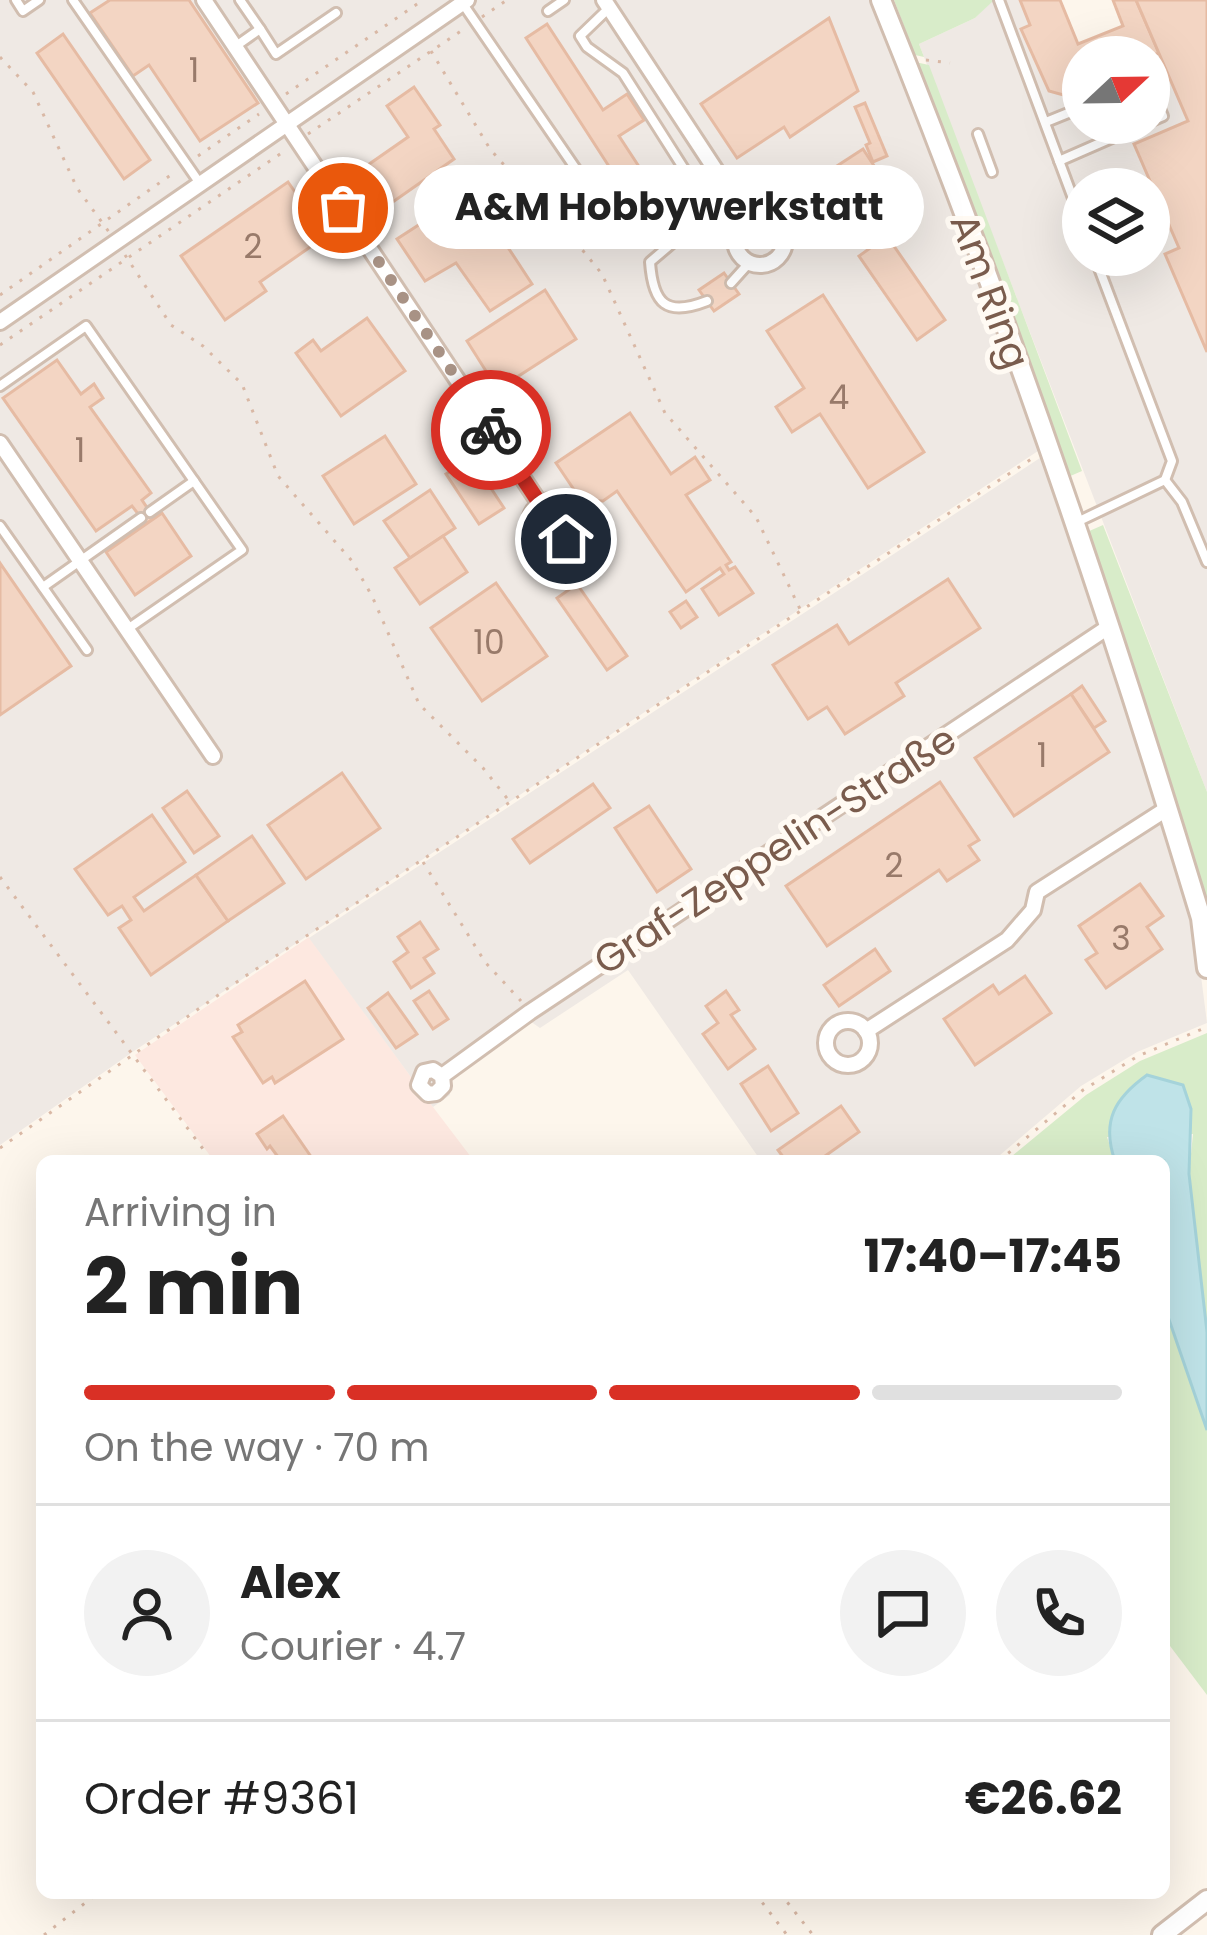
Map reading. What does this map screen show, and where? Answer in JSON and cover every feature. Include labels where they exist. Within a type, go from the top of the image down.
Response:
[{"type":"street","points":[[204,0],[540,504]]},
{"type":"street","name":"Am Ring","points":[[881,0],[1049,448],[1110,626],[1201,918],[1207,968]]},
{"type":"street","points":[[0,322],[465,2]]},
{"type":"street","points":[[606,4],[747,218]]},
{"type":"street","points":[[747,218],[772,218],[786,239],[781,255],[766,265],[749,262],[736,245],[737,230],[747,218]]},
{"type":"street","points":[[0,443],[213,756]]},
{"type":"street","name":"Graf-Zeppelin-Straße","points":[[442,1076],[530,1012],[1110,626]]},
{"type":"street","points":[[866,1031],[1007,940],[1033,910],[1036,892],[1168,808]]},
{"type":"street","points":[[1162,1935],[1203,1910]]},
{"type":"lane","points":[[16,0],[23,11],[39,0]]},
{"type":"lane","points":[[73,0],[202,186]]},
{"type":"lane","points":[[548,11],[564,0]]},
{"type":"lane","points":[[999,0],[1062,169]]},
{"type":"lane","points":[[245,2],[276,54],[336,13]]},
{"type":"lane","points":[[465,2],[616,230],[691,180],[622,73],[587,47],[580,35],[606,4]]},
{"type":"lane","points":[[235,46],[260,29]]},
{"type":"lane","points":[[1046,122],[1062,116]]},
{"type":"lane","points":[[978,134],[992,172]]},
{"type":"lane","points":[[1059,161],[1097,144]]},
{"type":"lane","points":[[707,301],[682,311],[664,305],[652,286],[650,262],[690,228],[737,203]]},
{"type":"lane","points":[[731,283],[749,262]]},
{"type":"lane","points":[[1075,523],[1165,480],[1172,461],[1102,276]]},
{"type":"lane","points":[[0,386],[86,326],[242,550],[129,628]]},
{"type":"lane","points":[[1165,480],[1182,502],[1207,562]]},
{"type":"lane","points":[[43,587],[194,481]]},
{"type":"lane","points":[[0,526],[87,650]]},
{"type":"path","points":[[0,295],[423,0]]},
{"type":"path","points":[[0,345],[507,0]]},
{"type":"path","points":[[431,51],[490,149],[526,191],[548,208],[602,274],[665,413],[756,517],[801,610]]},
{"type":"path","points":[[0,57],[33,92],[77,188],[171,325],[203,346],[242,384],[278,476],[352,561],[419,704],[510,802]]},
{"type":"path","points":[[0,1148],[422,860],[1049,448]]},
{"type":"path","points":[[422,860],[485,962],[530,1012]]},
{"type":"path","points":[[0,877],[207,1155]]},
{"type":"path","points":[[1006,1155],[1083,1090],[1138,1056],[1207,1028]]},
{"type":"path","points":[[44,1935],[90,1899]]},
{"type":"path","points":[[760,1899],[787,1935]]},
{"type":"path","points":[[785,1899],[813,1935]]},
{"type":"shaded area","points":[[0,0],[877,0],[1044,447],[134,1051],[0,1145]]},
{"type":"shaded area","points":[[993,0],[1020,0],[1030,25],[1021,30],[1049,91],[1062,95],[1062,144],[1170,144],[1170,40],[1207,0],[1207,792],[919,44],[975,18]]},
{"type":"shaded area","points":[[1046,454],[1194,921],[1207,1023],[1137,1052],[1081,1086],[1000,1155],[757,1155],[628,970],[540,1028],[527,1019],[447,1074],[450,1095],[433,1107],[309,938]]},
{"type":"shaded area","points":[[309,937],[469,1155],[210,1155],[135,1055]]},
{"type":"green space","points":[[894,0],[993,1],[975,18],[919,44],[924,57],[915,55]]},
{"type":"green space","points":[[915,62],[929,65],[1082,471],[1068,477]]},
{"type":"green space","points":[[1103,525],[1207,792],[1207,921],[1176,804],[1087,532]]},
{"type":"green space","points":[[1207,1033],[1207,1332],[1189,1174],[1193,1134],[1107,1137],[1113,1155],[1013,1155],[1086,1095],[1140,1061]]},
{"type":"green space","points":[[1170,1322],[1207,1430],[1207,1695],[1170,1646]]},
{"type":"water","points":[[1147,1075],[1183,1085],[1191,1109],[1189,1174],[1207,1332],[1207,1430],[1170,1322],[1170,1155],[1113,1155],[1111,1147],[1111,1122],[1127,1093]]},
{"type":"building","points":[[110,0],[189,0],[258,103],[200,141],[149,65],[133,76],[90,13]]},
{"type":"building","points":[[1020,0],[1060,0],[1075,36],[1062,36],[1062,95],[1049,91],[1021,29],[1030,25]]},
{"type":"building","points":[[1113,0],[1136,0],[1152,36],[1098,36],[1123,26]]},
{"type":"building","points":[[1136,0],[1207,0],[1207,352],[1170,266],[1170,252],[1179,248],[1170,227],[1170,168],[1144,168],[1134,144],[1170,144],[1170,129],[1188,121],[1170,79],[1170,36],[1151,36]]},
{"type":"building","points":[[829,18],[858,91],[790,137],[784,127],[737,158],[701,104]]},
{"type":"building","points":[[547,24],[603,110],[627,94],[644,120],[619,136],[653,188],[632,202],[526,38]]},
{"type":"building","points":[[63,34],[150,160],[124,179],[37,53]]},
{"type":"building","points":[[414,87],[440,125],[434,129],[454,159],[380,211],[355,174],[408,137],[387,106]]},
{"type":"building","points":[[865,103],[887,156],[873,162],[855,107]]},
{"type":"building","points":[[863,149],[888,187],[809,239],[783,201]]},
{"type":"building","points":[[288,182],[326,236],[260,282],[266,291],[225,320],[181,256]]},
{"type":"building","points":[[471,191],[532,284],[490,311],[456,263],[425,281],[397,239]]},
{"type":"building","points":[[887,236],[945,320],[917,340],[859,256]]},
{"type":"building","points":[[724,273],[739,294],[714,311],[699,290]]},
{"type":"building","points":[[545,290],[576,339],[514,379],[528,402],[505,416],[491,395],[498,390],[467,341]]},
{"type":"building","points":[[823,295],[924,452],[868,488],[820,414],[792,432],[776,407],[804,388],[767,331]]},
{"type":"building","points":[[367,318],[405,371],[341,416],[296,353],[313,340],[321,351]]},
{"type":"building","points":[[57,360],[81,394],[94,384],[103,398],[90,407],[151,493],[142,500],[154,518],[146,524],[132,506],[96,531],[3,398]]},
{"type":"building","points":[[630,413],[671,474],[695,457],[710,480],[686,495],[731,562],[726,565],[729,570],[735,567],[753,593],[719,615],[702,589],[724,574],[720,568],[686,592],[617,491],[603,501],[581,500],[556,463]]},
{"type":"building","points":[[385,436],[416,484],[354,524],[323,476]]},
{"type":"building","points":[[471,458],[504,508],[479,524],[446,474]]},
{"type":"building","points":[[430,490],[455,528],[410,558],[384,521]]},
{"type":"building","points":[[162,513],[191,556],[135,595],[106,552]]},
{"type":"building","points":[[443,536],[467,572],[420,604],[395,568]]},
{"type":"building","points":[[0,563],[71,666],[0,715]]},
{"type":"building","points":[[948,579],[980,628],[896,683],[904,696],[845,734],[827,707],[808,719],[773,665],[837,625],[849,644]]},
{"type":"building","points":[[496,583],[547,656],[482,701],[431,628]]},
{"type":"building","points":[[577,584],[627,656],[607,670],[557,598]]},
{"type":"building","points":[[686,601],[697,617],[681,628],[670,612]]},
{"type":"building","points":[[1082,686],[1105,721],[1094,728],[1071,694]]},
{"type":"building","points":[[1071,694],[1109,752],[1014,816],[975,758]]},
{"type":"building","points":[[342,773],[380,828],[306,879],[268,825]]},
{"type":"building","points":[[940,782],[979,840],[969,846],[979,860],[947,881],[939,870],[827,946],[786,886]]},
{"type":"building","points":[[593,784],[610,808],[530,863],[513,839]]},
{"type":"building","points":[[187,791],[219,836],[194,853],[163,808]]},
{"type":"building","points":[[649,806],[691,869],[657,892],[615,828]]},
{"type":"building","points":[[152,815],[185,862],[134,897],[144,911],[196,875],[228,921],[151,975],[119,928],[131,920],[122,906],[108,915],[75,869]]},
{"type":"building","points":[[252,836],[284,883],[228,921],[196,875]]},
{"type":"building","points":[[1140,884],[1163,916],[1147,927],[1162,949],[1106,988],[1086,960],[1097,953],[1079,926]]},
{"type":"building","points":[[420,922],[438,949],[424,958],[434,973],[411,988],[394,962],[408,952],[398,937]]},
{"type":"building","points":[[875,949],[890,971],[839,1006],[824,985]]},
{"type":"building","points":[[1025,976],[1051,1013],[975,1065],[944,1019],[993,985],[999,994]]},
{"type":"building","points":[[305,981],[343,1039],[275,1083],[272,1077],[263,1083],[233,1037],[242,1032],[238,1025]]},
{"type":"building","points":[[429,991],[448,1019],[433,1029],[414,1001]]},
{"type":"building","points":[[726,991],[739,1010],[731,1015],[755,1049],[728,1069],[703,1034],[718,1023],[706,1006]]},
{"type":"building","points":[[388,993],[417,1034],[396,1048],[368,1008]]},
{"type":"building","points":[[768,1066],[798,1113],[771,1131],[741,1084]]},
{"type":"building","points":[[841,1106],[859,1132],[826,1155],[782,1155],[778,1150]]},
{"type":"building","points":[[283,1116],[310,1155],[277,1155],[257,1134]]},
{"type":"way so far","points":[[343,208],[491,430]]},
{"type":"place","name":"A&M Hobbywerkstatt","points":[[343,208]]},
{"type":"route","points":[[491,430],[540,504],[554,501],[567,507],[574,520],[566,539]]}]
